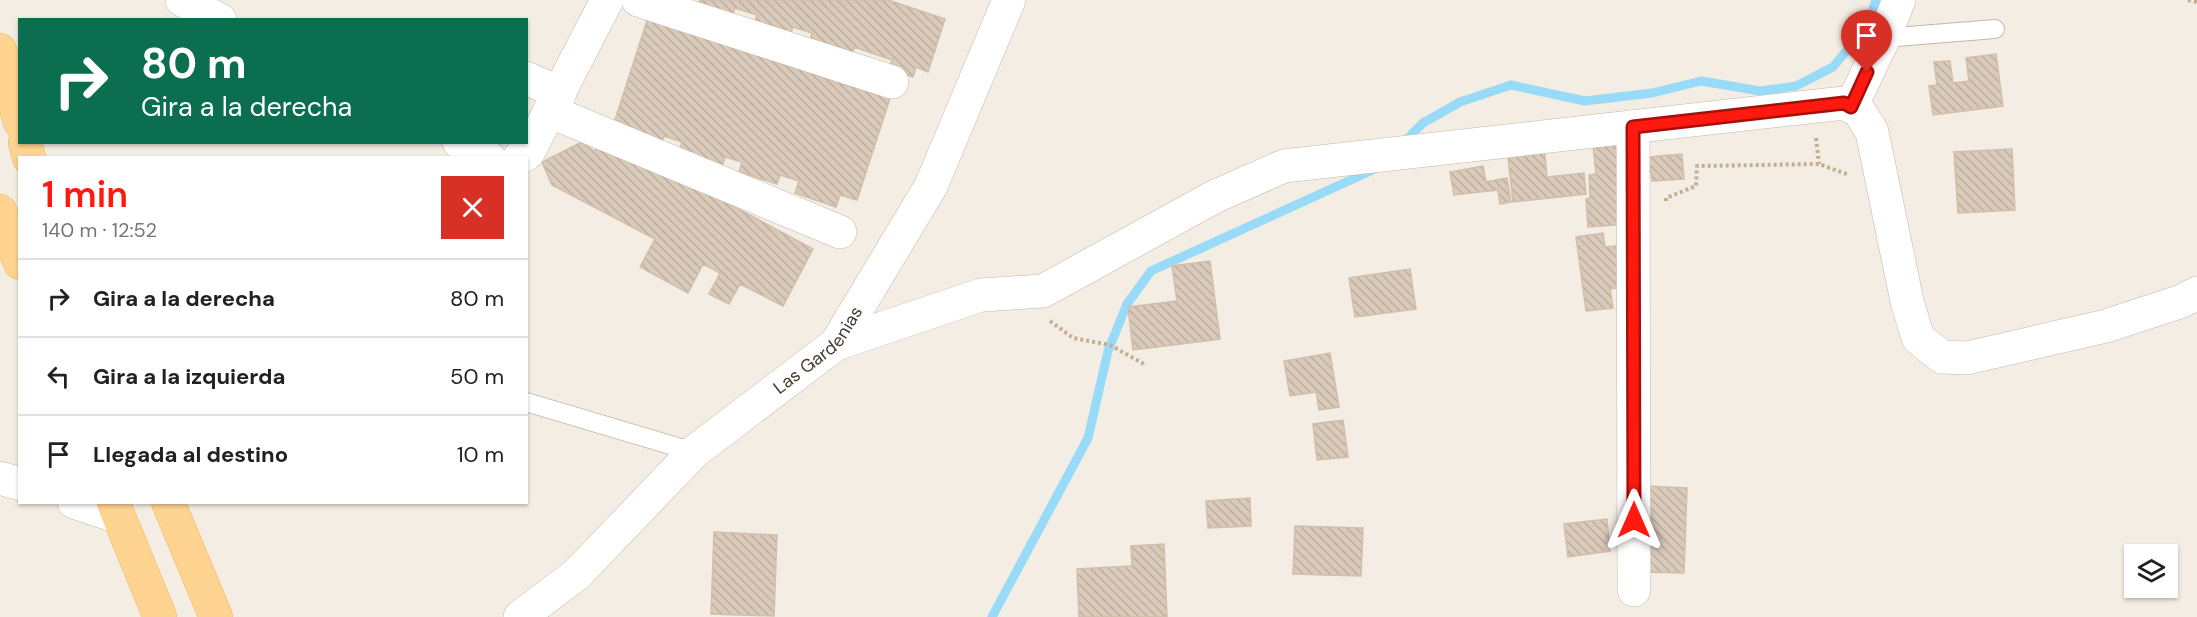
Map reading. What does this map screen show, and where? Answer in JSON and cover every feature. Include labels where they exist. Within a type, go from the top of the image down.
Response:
[{"type":"main road","points":[[0,50],[18,115]]},
{"type":"main road","points":[[0,211],[18,258]]},
{"type":"main road","points":[[169,504],[216,617]]},
{"type":"main road","points":[[116,510],[160,617]]},
{"type":"street","points":[[182,0],[216,18]]},
{"type":"street","points":[[523,156],[528,153],[607,0]]},
{"type":"street","points":[[638,0],[892,82]]},
{"type":"street","name":"Las Gardenias","points":[[520,617],[577,574],[694,452],[836,344],[931,186],[1009,0]]},
{"type":"street","points":[[1851,107],[1884,38],[1899,0]]},
{"type":"street","points":[[528,80],[555,102],[840,232]]},
{"type":"street","points":[[836,344],[981,295],[1043,291],[1214,197],[1284,166],[1844,103],[1859,111],[1872,132],[1907,301],[1918,338],[1942,357],[1966,358],[2106,326],[2197,293]]},
{"type":"street","points":[[1633,127],[1634,590]]},
{"type":"street","points":[[463,144],[485,156]]},
{"type":"street","points":[[0,478],[18,483]]},
{"type":"street","points":[[84,504],[116,510]]},
{"type":"lane","points":[[1884,38],[1995,29]]},
{"type":"lane","points":[[528,403],[694,452]]},
{"type":"path","points":[[2188,0],[2197,2]]},
{"type":"path","points":[[1666,210],[1666,198],[1696,186],[1696,166],[1819,164],[1883,187]]},
{"type":"path","points":[[1014,293],[1073,338],[1110,345],[1144,364]]},
{"type":"building","points":[[700,0],[888,0],[945,19],[928,72],[916,67],[913,77],[889,69],[892,60],[854,47],[852,55],[810,41],[812,33],[793,27],[790,36],[754,24],[757,15],[735,8],[732,17],[698,6]]},
{"type":"building","points":[[651,8],[893,89],[857,200],[840,195],[836,207],[795,193],[799,181],[780,175],[777,184],[739,172],[742,162],[725,157],[722,167],[679,153],[682,142],[664,136],[660,147],[618,133],[621,122],[615,120]]},
{"type":"building","points":[[1996,54],[2003,106],[1933,115],[1929,86],[1937,85],[1934,62],[1950,61],[1953,83],[1969,81],[1966,58]]},
{"type":"building","points":[[1622,136],[1629,224],[1588,227],[1586,199],[1590,198],[1589,175],[1596,174],[1593,145]]},
{"type":"building","points":[[609,139],[813,249],[783,306],[740,284],[729,304],[709,294],[720,273],[703,264],[688,293],[640,267],[655,239],[552,185],[542,162],[582,142],[594,151]]},
{"type":"building","points":[[1544,145],[1547,177],[1584,173],[1586,194],[1513,202],[1507,149]]},
{"type":"building","points":[[2012,149],[2015,210],[1958,213],[1954,152]]},
{"type":"building","points":[[1682,154],[1684,179],[1652,181],[1649,157]]},
{"type":"building","points":[[1483,166],[1486,182],[1507,178],[1511,202],[1500,204],[1498,190],[1454,195],[1450,172]]},
{"type":"building","points":[[1603,233],[1605,247],[1624,245],[1629,286],[1610,289],[1613,308],[1586,311],[1576,237]]},
{"type":"building","points":[[1210,261],[1220,339],[1133,350],[1128,307],[1177,301],[1172,266]]},
{"type":"building","points":[[1410,269],[1416,309],[1355,317],[1349,278]]},
{"type":"building","points":[[1330,353],[1339,407],[1319,410],[1316,392],[1290,396],[1284,361]]},
{"type":"building","points":[[1343,420],[1348,457],[1317,460],[1313,424]]},
{"type":"building","points":[[1646,486],[1687,488],[1684,573],[1644,572]]},
{"type":"building","points":[[1250,498],[1251,526],[1208,528],[1206,501]]},
{"type":"building","points":[[1607,519],[1610,551],[1568,557],[1564,524]]},
{"type":"building","points":[[1295,526],[1363,528],[1361,576],[1293,574]]},
{"type":"building","points":[[714,532],[777,535],[774,616],[711,614]]},
{"type":"building","points":[[1164,544],[1167,617],[1079,617],[1077,569],[1132,566],[1131,546]]},
{"type":"waterway","points":[[1404,142],[1423,123],[1460,102],[1511,85],[1585,101],[1652,93],[1701,81],[1760,91],[1796,86],[1833,67],[1867,26],[1876,0]]},
{"type":"waterway","points":[[992,617],[1088,438],[1108,351],[1127,304],[1151,271],[1377,168]]},
{"type":"route","points":[[1634,520],[1633,127],[1844,103],[1851,107],[1867,72]]}]
